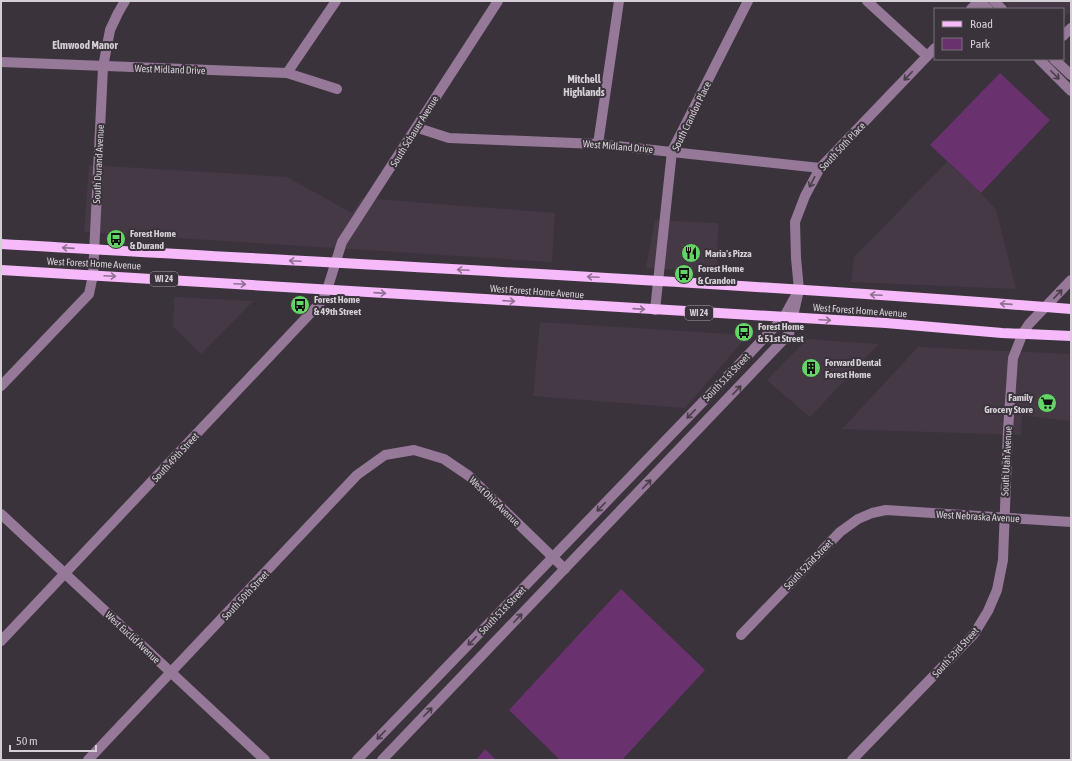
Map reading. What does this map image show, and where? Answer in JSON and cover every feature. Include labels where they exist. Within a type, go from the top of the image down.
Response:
[{"type":"main road","name":"West Forest Home Avenue","points":[[1,244],[658,281],[1071,309]]},
{"type":"main road","name":"West Forest Home Avenue","points":[[1,270],[886,323],[1002,334],[1022,333],[1071,336]]},
{"type":"street","name":"South Durand Avenue","points":[[1,386],[89,294],[93,275],[103,67],[110,30],[126,1]]},
{"type":"street","points":[[287,73],[336,1]]},
{"type":"street","name":"South Schauer Avenue","points":[[334,263],[342,242],[418,128],[425,111],[498,1]]},
{"type":"street","points":[[598,144],[619,1]]},
{"type":"street","name":"South Crandon Place","points":[[655,310],[672,151],[748,1]]},
{"type":"street","points":[[867,1],[927,56]]},
{"type":"street","points":[[979,1],[987,8]]},
{"type":"street","name":"South 50th Place","points":[[799,290],[795,222],[805,196],[820,168],[934,49]]},
{"type":"street","points":[[1041,60],[1071,91]]},
{"type":"street","points":[[1055,60],[1071,75]]},
{"type":"street","name":"West Midland Drive","points":[[1,62],[287,73],[337,89]]},
{"type":"street","name":"West Midland Drive","points":[[418,128],[449,138],[598,144],[820,168]]},
{"type":"street","name":"South 49th Street","points":[[1,641],[320,303],[327,290],[334,263]]},
{"type":"street","points":[[1022,333],[1044,307],[1071,280]]},
{"type":"street","name":"South 51st Street","points":[[382,760],[781,345],[789,334],[789,317],[799,290]]},
{"type":"street","name":"South 51st Street","points":[[356,760],[789,317]]},
{"type":"street","name":"South Utah Avenue","points":[[1004,518],[1011,370],[1022,333]]},
{"type":"street","name":"West Ohio Avenue","points":[[414,450],[444,459],[469,476],[565,569]]},
{"type":"street","name":"South 50th Street","points":[[88,760],[357,475],[385,455],[414,450]]},
{"type":"street","name":"West Nebraska Avenue","points":[[886,510],[1071,522]]},
{"type":"street","name":"South 52nd Street","points":[[741,635],[840,532],[858,519],[872,513],[886,510]]},
{"type":"street","name":"West Euclid Avenue","points":[[1,514],[265,760]]},
{"type":"street","name":"South 53rd Street","points":[[852,760],[974,634],[988,611],[996,590],[1003,560],[1004,518]]},
{"type":"shaded area","points":[[1003,1],[1071,1],[1071,11],[1064,18],[1064,8],[1010,8]]},
{"type":"shaded area","points":[[947,162],[981,193],[996,210],[1016,289],[851,282],[854,257]]},
{"type":"shaded area","points":[[89,165],[287,177],[352,213],[362,198],[555,213],[552,262],[84,232]]},
{"type":"shaded area","points":[[655,220],[718,223],[717,272],[646,268]]},
{"type":"shaded area","points":[[174,297],[253,301],[201,354],[173,326]]},
{"type":"shaded area","points":[[540,322],[748,335],[685,408],[533,396]]},
{"type":"shaded area","points":[[807,339],[879,344],[810,417],[767,380]]},
{"type":"shaded area","points":[[918,347],[1071,354],[1070,421],[1022,415],[1021,435],[842,429]]},
{"type":"green space","points":[[1000,73],[1050,120],[981,193],[930,145]]},
{"type":"green space","points":[[621,589],[705,670],[622,760],[560,760],[509,710]]},
{"type":"green space","points":[[485,749],[496,760],[476,760]]},
{"type":"place","name":"Forest Home & Durand","points":[[116,239]]},
{"type":"place","name":"Maria's Pizza","points":[[691,253]]},
{"type":"place","name":"Forest Home & Crandon","points":[[684,274]]},
{"type":"place","name":"Forest Home & 49th Street","points":[[300,305]]},
{"type":"place","name":"Forest Home & 51st Street","points":[[744,332]]},
{"type":"place","name":"Forward Dental Forest Home","points":[[811,368]]},
{"type":"place","name":"Family Grocery Store","points":[[1047,403]]},
{"type":"district","name":"Elmwood Manor","points":[[85,45]]},
{"type":"district","name":"Mitchell Highlands","points":[[584,85]]}]
